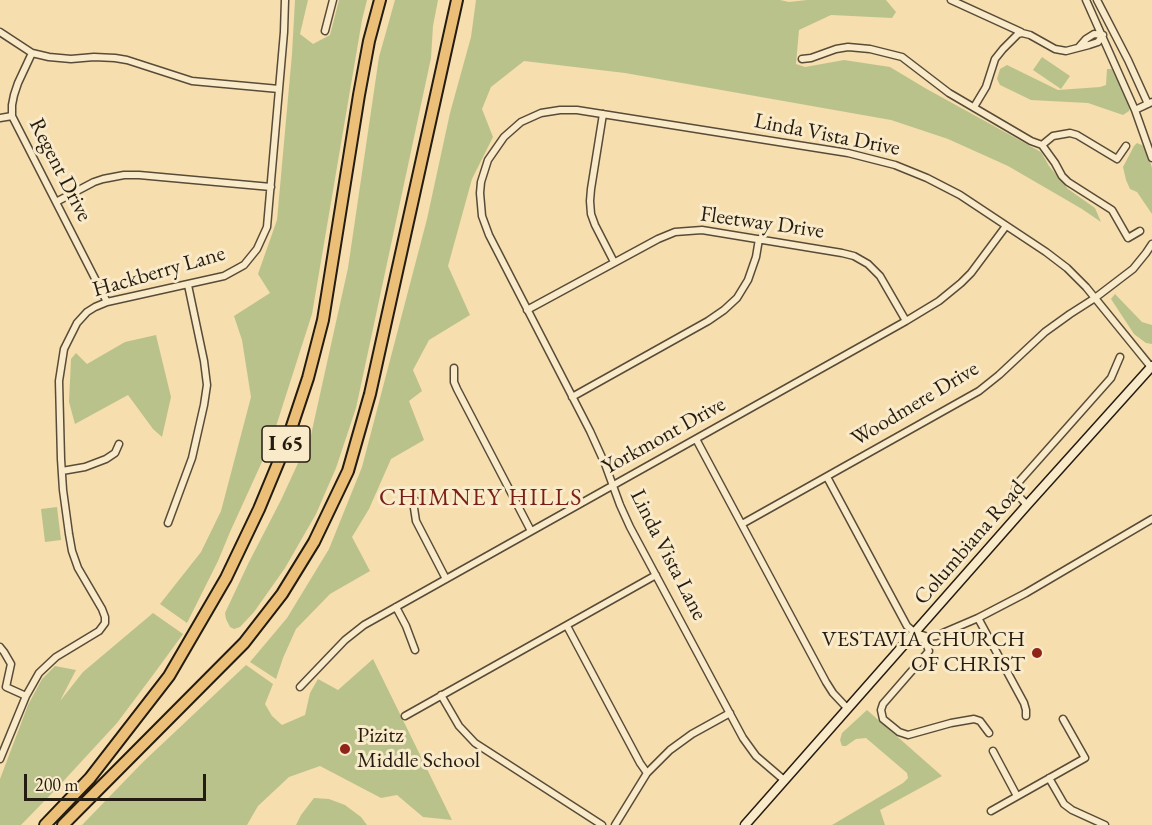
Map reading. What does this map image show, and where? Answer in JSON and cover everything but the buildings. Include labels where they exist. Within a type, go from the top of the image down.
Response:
[{"type":"highway","name":"I 65","points":[[45,825],[90,778],[169,676],[226,578],[259,509],[286,444],[308,378],[323,320],[359,95],[369,41],[380,0]]},
{"type":"highway","points":[[63,825],[244,643],[282,594],[314,542],[329,512],[348,471],[370,394],[457,0]]},
{"type":"main road","name":"Columbiana Road","points":[[745,825],[1152,366]]},
{"type":"street","name":"Hackberry Lane","points":[[0,759],[26,696],[45,666],[64,651],[99,631],[105,623],[104,613],[78,568],[67,523],[62,471],[59,381],[64,349],[73,329],[82,317],[95,307],[107,302],[224,276],[238,269],[257,249],[267,227],[285,0]]},
{"type":"street","points":[[325,31],[333,0]]},
{"type":"street","points":[[951,0],[1061,50],[1079,47],[1094,34],[1103,35]]},
{"type":"street","points":[[1086,0],[1135,110],[1152,158]]},
{"type":"street","points":[[1097,0],[1150,103],[1135,110]]},
{"type":"street","points":[[0,33],[32,53],[61,59],[115,58],[192,81],[279,89]]},
{"type":"street","points":[[974,108],[986,87],[995,58],[1015,36],[1022,33]]},
{"type":"street","points":[[802,59],[848,47],[859,47],[902,57],[940,88],[1031,141],[1042,145],[1068,182],[1112,210],[1128,238],[1140,231]]},
{"type":"street","name":"Regent Drive","points":[[32,53],[14,95],[12,116],[107,302]]},
{"type":"street","name":"Linda Vista Drive","points":[[504,137],[522,122],[541,113],[569,110],[836,151],[878,160],[912,171],[944,186],[1067,268],[1152,366]]},
{"type":"street","points":[[603,114],[590,201],[595,225],[614,262]]},
{"type":"street","points":[[0,118],[12,116]]},
{"type":"street","points":[[1042,145],[1053,136],[1077,135],[1117,159],[1126,146]]},
{"type":"street","name":"Linda Vista Lane","points":[[504,137],[493,152],[481,182],[480,205],[489,236],[599,452],[627,520],[730,713],[750,749],[784,780]]},
{"type":"street","points":[[56,202],[94,182],[124,175],[271,187]]},
{"type":"street","name":"Yorkmont Drive","points":[[300,687],[351,634],[364,625],[939,301],[981,262],[1006,226]]},
{"type":"street","name":"Fleetway Drive","points":[[527,310],[666,235],[702,230],[842,253],[861,260],[880,276],[906,321]]},
{"type":"street","points":[[572,397],[724,310],[737,298],[748,280],[759,239]]},
{"type":"street","name":"Woodmere Drive","points":[[742,524],[979,391],[1059,321],[1095,298],[1133,269],[1152,244]]},
{"type":"street","points":[[168,522],[192,458],[207,385],[188,285]]},
{"type":"street","points":[[1027,505],[1016,493],[1017,484],[1111,378],[1120,357]]},
{"type":"street","points":[[454,368],[454,382],[457,389],[531,531]]},
{"type":"street","points":[[696,439],[826,681],[833,693],[848,709]]},
{"type":"street","points":[[62,471],[86,467],[106,459],[115,453],[119,444]]},
{"type":"street","points":[[827,477],[896,608],[907,626],[925,641],[929,651],[883,704],[881,710],[883,719],[898,732],[908,735],[974,719],[980,721],[989,733]]},
{"type":"street","points":[[416,501],[414,508],[416,521],[446,579]]},
{"type":"street","points":[[915,633],[928,637],[936,636],[978,618],[1026,593],[1152,519]]},
{"type":"street","points":[[405,716],[656,575]]},
{"type":"street","points":[[396,607],[415,650]]},
{"type":"street","points":[[978,618],[1023,703],[1026,716]]},
{"type":"street","points":[[567,626],[647,773]]},
{"type":"street","points":[[0,647],[11,664],[6,687],[26,696]]},
{"type":"street","points":[[441,695],[459,726],[475,743],[602,825]]},
{"type":"street","points":[[615,825],[647,773],[670,750],[730,713]]},
{"type":"street","points":[[991,811],[1084,758],[1063,719]]},
{"type":"street","points":[[993,751],[1017,796]]},
{"type":"street","points":[[1049,778],[1064,804],[1105,825]]},
{"type":"green space","points":[[295,0],[308,0],[300,34],[313,44],[330,35],[339,0],[367,0],[312,314],[271,442],[218,561],[187,623],[160,604],[201,552],[221,511],[251,397],[242,340],[234,316],[270,293],[258,274],[277,220]]},
{"type":"green space","points":[[395,0],[438,0],[433,26],[431,58],[356,408],[336,468],[316,514],[285,568],[254,612],[240,627],[234,629],[230,627],[225,613],[311,435],[348,268],[379,57]]},
{"type":"green space","points":[[476,0],[780,0],[789,2],[886,0],[896,12],[892,18],[831,15],[799,30],[796,64],[805,67],[844,60],[890,67],[1041,152],[1068,189],[1095,208],[1101,222],[1008,166],[948,139],[891,120],[625,73],[524,61],[491,87],[482,109],[493,137],[472,179],[448,266],[470,315],[429,340],[413,370],[422,391],[409,401],[424,440],[391,459],[369,509],[352,537],[370,571],[330,594],[296,629],[276,679],[250,662],[287,618],[329,549],[362,467],[427,219],[450,113],[471,37]]},
{"type":"green space","points":[[1042,57],[1070,76],[1061,89],[1033,70]]},
{"type":"green space","points":[[1007,65],[1058,90],[1106,85],[1107,69],[1112,69],[1130,108],[1129,111],[1123,115],[1088,103],[1031,100],[1000,85],[997,79],[1000,69]]},
{"type":"green space","points":[[1137,143],[1144,146],[1152,168],[1152,214],[1137,192],[1130,189],[1123,167]]},
{"type":"green space","points":[[1115,294],[1142,322],[1152,325],[1152,344],[1146,343],[1134,334],[1111,299]]},
{"type":"green space","points":[[156,335],[171,397],[162,437],[153,429],[128,395],[75,424],[69,402],[71,359],[76,353],[87,364],[125,342]]},
{"type":"green space","points":[[57,507],[61,540],[45,542],[41,509]]},
{"type":"green space","points":[[153,613],[183,634],[117,723],[57,788],[21,825],[0,825],[0,779],[28,705],[42,679],[55,666],[76,670],[60,701],[83,672]]},
{"type":"green space","points":[[373,659],[452,820],[423,817],[397,795],[381,798],[320,766],[289,777],[258,806],[247,825],[82,825],[143,762],[246,665],[273,684],[265,704],[272,716],[282,725],[305,715],[310,693],[318,679],[338,690]]},
{"type":"green space","points":[[867,710],[942,776],[880,810],[885,825],[832,825],[908,778],[907,773],[866,738],[856,739],[842,746],[840,740],[842,733]]},
{"type":"green space","points":[[314,798],[329,799],[345,805],[361,817],[367,825],[296,825]]},
{"type":"place","name":"VESTAVIA CHURCH OF CHRIST","points":[[1037,653]]},
{"type":"place","name":"Pizitz Middle School","points":[[345,749]]},
{"type":"district","name":"CHIMNEY HILLS","points":[[481,498]]}]
